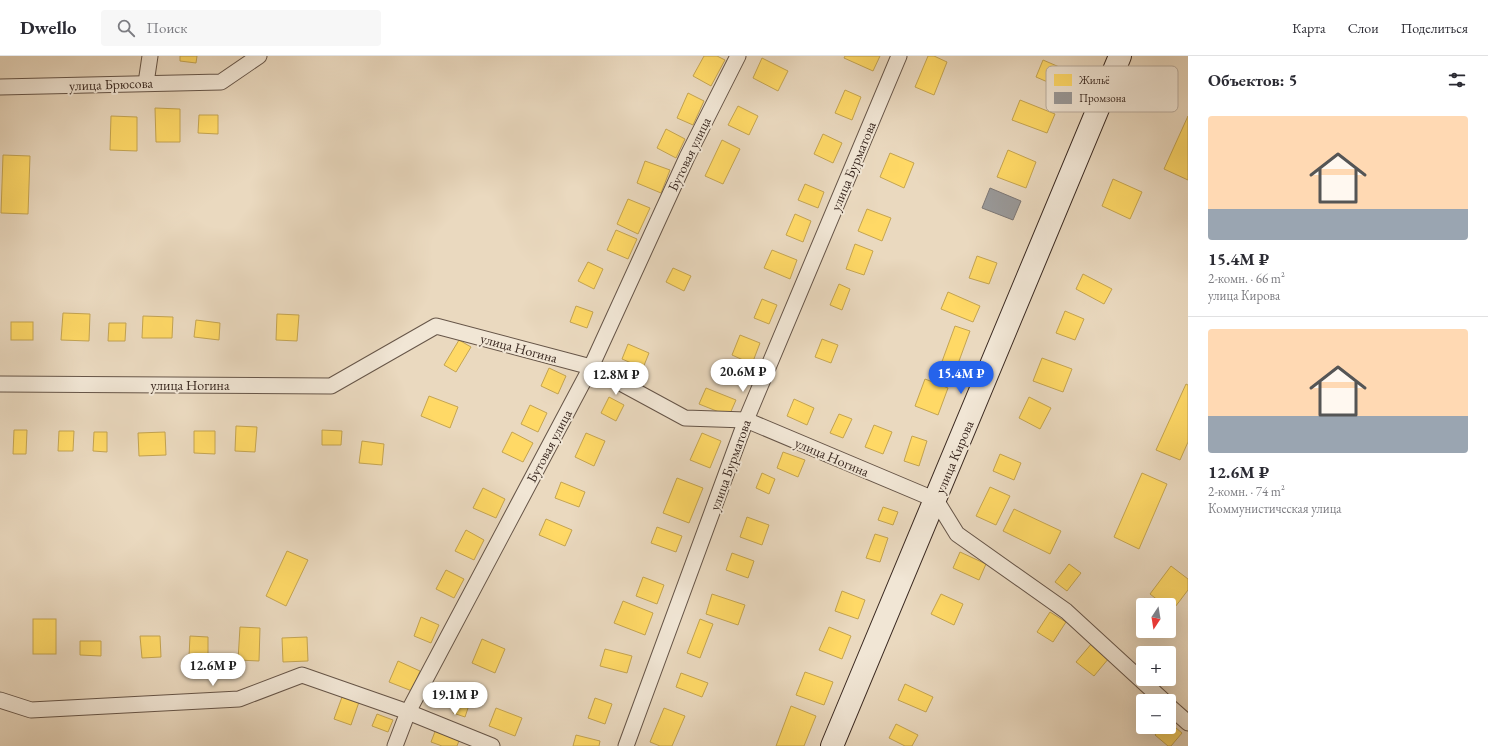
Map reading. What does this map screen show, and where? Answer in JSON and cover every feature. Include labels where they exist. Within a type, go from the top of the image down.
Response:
[{"type":"main road","name":"улица Кирова","points":[[1116,66],[1120,56]]},
{"type":"main road","name":"улица Кирова","points":[[832,746],[1097,112]]},
{"type":"street","points":[[146,83],[150,56]]},
{"type":"street","name":"улица Брюсова","points":[[0,87],[221,82],[259,56]]},
{"type":"street","name":"Бутовая улица","points":[[395,746],[408,712],[591,367],[687,157],[738,56]]},
{"type":"street","name":"улица Бурматова","points":[[626,746],[746,420],[899,56]]},
{"type":"street","name":"улица Ногина","points":[[0,384],[331,386],[436,326],[591,367],[685,418],[746,420],[936,500]]},
{"type":"street","points":[[936,500],[957,534],[1066,611],[1156,694]]},
{"type":"street","points":[[0,700],[31,710],[239,699],[302,675],[408,712],[492,746]]},
{"type":"street","points":[[1176,712],[1188,723]]},
{"type":"building: Жильё","points":[[180,56],[197,56],[196,63],[180,61]]},
{"type":"building: Жильё","points":[[704,56],[717,56],[725,60],[711,86],[693,76]]},
{"type":"building: Жильё","points":[[845,56],[880,56],[873,71],[844,58]]},
{"type":"building: Жильё","points":[[928,56],[934,56],[947,62],[934,95],[915,87]]},
{"type":"building: Жильё","points":[[762,58],[788,71],[778,91],[753,78]]},
{"type":"building: Жильё","points":[[1043,60],[1057,66],[1046,66],[1046,81],[1036,77]]},
{"type":"building: Жильё","points":[[845,90],[861,97],[852,120],[835,113]]},
{"type":"building: Жильё","points":[[688,93],[704,101],[693,125],[677,118]]},
{"type":"building: Жильё","points":[[1020,100],[1046,110],[1046,112],[1055,114],[1047,133],[1012,120]]},
{"type":"building: Жильё","points":[[738,106],[758,116],[749,135],[728,125]]},
{"type":"building: Жильё","points":[[155,108],[180,109],[180,142],[156,142]]},
{"type":"building: Жильё","points":[[199,115],[218,115],[218,134],[198,133]]},
{"type":"building: Жильё","points":[[111,116],[137,117],[137,151],[110,150]]},
{"type":"building: Жильё","points":[[1188,116],[1188,180],[1164,169]]},
{"type":"building: Жильё","points":[[666,129],[685,139],[676,158],[657,148]]},
{"type":"building: Жильё","points":[[823,134],[842,143],[833,163],[814,154]]},
{"type":"building: Жильё","points":[[722,140],[740,149],[723,184],[705,176]]},
{"type":"building: Жильё","points":[[1008,150],[1036,162],[1026,188],[997,177]]},
{"type":"building: Жильё","points":[[890,153],[914,163],[904,188],[880,177]]},
{"type":"building: Жильё","points":[[3,155],[30,156],[28,214],[1,213]]},
{"type":"building: Жильё","points":[[645,161],[670,170],[661,193],[637,183]]},
{"type":"building: Жильё","points":[[1113,179],[1142,192],[1130,219],[1102,206]]},
{"type":"building: Жильё","points":[[805,184],[824,192],[818,208],[798,200]]},
{"type":"building: Жильё","points":[[628,199],[650,208],[638,234],[617,224]]},
{"type":"building: Жильё","points":[[867,209],[891,218],[882,241],[858,231]]},
{"type":"building: Жильё","points":[[795,214],[811,221],[803,242],[786,235]]},
{"type":"building: Жильё","points":[[616,230],[637,239],[628,259],[607,250]]},
{"type":"building: Жильё","points":[[855,244],[873,251],[864,275],[846,269]]},
{"type":"building: Жильё","points":[[772,250],[797,260],[790,279],[764,268]]},
{"type":"building: Жильё","points":[[977,256],[997,263],[989,284],[969,278]]},
{"type":"building: Жильё","points":[[588,262],[603,269],[594,289],[578,281]]},
{"type":"building: Жильё","points":[[673,268],[691,276],[684,291],[666,282]]},
{"type":"building: Жильё","points":[[1083,274],[1112,289],[1104,304],[1076,289]]},
{"type":"building: Жильё","points":[[839,284],[850,289],[842,310],[830,305]]},
{"type":"building: Жильё","points":[[948,292],[980,306],[973,322],[941,309]]},
{"type":"building: Жильё","points":[[762,299],[777,305],[769,324],[754,318]]},
{"type":"building: Жильё","points":[[576,306],[593,312],[587,328],[570,322]]},
{"type":"building: Жильё","points":[[1065,311],[1084,319],[1075,340],[1056,333]]},
{"type":"building: Жильё","points":[[63,313],[90,314],[89,341],[61,340]]},
{"type":"building: Жильё","points":[[277,314],[299,315],[297,341],[276,340]]},
{"type":"building: Жильё","points":[[143,316],[173,317],[172,338],[142,338]]},
{"type":"building: Жильё","points":[[196,320],[220,323],[219,340],[194,337]]},
{"type":"building: Жильё","points":[[11,322],[33,322],[33,340],[11,340]]},
{"type":"building: Жильё","points":[[109,323],[126,323],[125,341],[108,341]]},
{"type":"building: Жильё","points":[[955,326],[970,331],[955,372],[940,367]]},
{"type":"building: Жильё","points":[[740,335],[760,343],[752,364],[732,355]]},
{"type":"building: Жильё","points":[[822,339],[838,345],[831,363],[815,357]]},
{"type":"building: Жильё","points":[[459,340],[471,347],[456,372],[444,365]]},
{"type":"building: Жильё","points":[[628,344],[649,353],[643,368],[622,359]]},
{"type":"building: Жильё","points":[[1042,358],[1072,369],[1063,392],[1033,381]]},
{"type":"building: Жильё","points":[[549,368],[566,376],[558,394],[541,386]]},
{"type":"building: Жильё","points":[[925,379],[948,388],[938,415],[915,406]]},
{"type":"building: Жильё","points":[[1186,384],[1188,385],[1188,442],[1180,460],[1156,450]]},
{"type":"building: Жильё","points":[[706,388],[736,400],[729,416],[699,404]]},
{"type":"building: Жильё","points":[[429,396],[458,407],[450,428],[421,416]]},
{"type":"building: Жильё","points":[[609,397],[624,405],[616,421],[601,413]]},
{"type":"building: Жильё","points":[[1029,397],[1051,408],[1040,429],[1019,418]]},
{"type":"building: Жильё","points":[[794,399],[814,408],[807,425],[787,416]]},
{"type":"building: Жильё","points":[[530,405],[547,413],[538,432],[521,424]]},
{"type":"building: Жильё","points":[[839,414],[852,419],[843,438],[830,433]]},
{"type":"building: Жильё","points":[[874,425],[892,432],[883,454],[865,447]]},
{"type":"building: Жильё","points":[[236,426],[257,427],[255,452],[235,451]]},
{"type":"building: Жильё","points":[[14,430],[27,430],[26,454],[13,454]]},
{"type":"building: Жильё","points":[[322,430],[342,431],[341,445],[322,445]]},
{"type":"building: Жильё","points":[[59,431],[74,431],[73,451],[58,451]]},
{"type":"building: Жильё","points":[[194,431],[215,431],[215,454],[194,453]]},
{"type":"building: Жильё","points":[[94,432],[107,432],[107,452],[93,451]]},
{"type":"building: Жильё","points":[[165,432],[166,455],[139,456],[138,433]]},
{"type":"building: Жильё","points":[[512,432],[533,443],[523,462],[502,452]]},
{"type":"building: Жильё","points":[[586,433],[605,441],[594,466],[575,457]]},
{"type":"building: Жильё","points":[[702,433],[721,441],[710,468],[690,460]]},
{"type":"building: Жильё","points":[[912,436],[927,441],[919,466],[904,461]]},
{"type":"building: Жильё","points":[[362,441],[384,444],[382,465],[359,463]]},
{"type":"building: Жильё","points":[[783,452],[805,460],[798,477],[777,468]]},
{"type":"building: Жильё","points":[[1000,454],[1021,463],[1014,480],[993,471]]},
{"type":"building: Жильё","points":[[762,473],[775,479],[769,494],[756,488]]},
{"type":"building: Жильё","points":[[1142,473],[1167,484],[1139,549],[1114,537]]},
{"type":"building: Жильё","points":[[677,478],[703,488],[689,523],[663,513]]},
{"type":"building: Жильё","points":[[561,482],[585,492],[579,507],[555,498]]},
{"type":"building: Жильё","points":[[990,487],[1010,496],[996,525],[976,516]]},
{"type":"building: Жильё","points":[[483,488],[505,499],[496,518],[473,508]]},
{"type":"building: Жильё","points":[[883,507],[898,512],[893,525],[878,520]]},
{"type":"building: Жильё","points":[[1014,509],[1061,531],[1050,554],[1003,531]]},
{"type":"building: Жильё","points":[[747,517],[769,525],[762,545],[740,537]]},
{"type":"building: Жильё","points":[[546,519],[572,530],[565,546],[539,535]]},
{"type":"building: Жильё","points":[[657,527],[682,536],[676,552],[651,543]]},
{"type":"building: Жильё","points":[[466,530],[484,540],[474,560],[455,551]]},
{"type":"building: Жильё","points":[[875,534],[888,538],[880,562],[866,558]]},
{"type":"building: Жильё","points":[[287,551],[308,560],[286,606],[266,596]]},
{"type":"building: Жильё","points":[[960,552],[986,564],[979,580],[953,568]]},
{"type":"building: Жильё","points":[[732,553],[754,561],[748,578],[726,570]]},
{"type":"building: Жильё","points":[[1069,564],[1081,573],[1067,591],[1055,582]]},
{"type":"building: Жильё","points":[[1171,566],[1188,579],[1188,590],[1176,606],[1176,598],[1155,598],[1150,594]]},
{"type":"building: Жильё","points":[[446,570],[464,579],[454,598],[436,589]]},
{"type":"building: Жильё","points":[[643,577],[664,585],[657,604],[636,596]]},
{"type":"building: Жильё","points":[[842,591],[865,600],[858,619],[835,611]]},
{"type":"building: Жильё","points":[[712,594],[745,605],[738,625],[706,614]]},
{"type":"building: Жильё","points":[[941,594],[963,604],[954,625],[931,614]]},
{"type":"building: Жильё","points":[[623,601],[653,613],[645,635],[614,623]]},
{"type":"building: Жильё","points":[[1050,612],[1066,622],[1053,642],[1037,632]]},
{"type":"building: Жильё","points":[[421,617],[439,625],[431,643],[414,636]]},
{"type":"building: Жильё","points":[[33,619],[56,619],[56,654],[33,654]]},
{"type":"building: Жильё","points":[[700,619],[713,624],[700,658],[687,653]]},
{"type":"building: Жильё","points":[[240,627],[260,628],[259,661],[238,660]]},
{"type":"building: Жильё","points":[[829,627],[851,636],[842,659],[819,650]]},
{"type":"building: Жильё","points":[[140,636],[160,636],[161,657],[142,658]]},
{"type":"building: Жильё","points":[[190,636],[208,637],[208,658],[189,657]]},
{"type":"building: Жильё","points":[[307,637],[308,661],[283,662],[282,638]]},
{"type":"building: Жильё","points":[[482,639],[505,649],[495,673],[472,663]]},
{"type":"building: Жильё","points":[[80,641],[101,641],[101,656],[80,655]]},
{"type":"building: Жильё","points":[[1092,643],[1109,658],[1094,676],[1076,662]]},
{"type":"building: Жильё","points":[[605,649],[632,656],[627,673],[600,666]]},
{"type":"building: Жильё","points":[[398,661],[420,671],[412,691],[389,682]]},
{"type":"building: Жильё","points":[[805,672],[833,682],[824,705],[796,695]]},
{"type":"building: Жильё","points":[[681,673],[708,683],[702,697],[676,687]]},
{"type":"building: Жильё","points":[[905,684],[933,697],[926,712],[898,700]]},
{"type":"building: Жильё","points":[[462,685],[474,690],[465,717],[453,713]]},
{"type":"building: Жильё","points":[[342,697],[359,702],[351,725],[334,719]]},
{"type":"building: Жильё","points":[[595,698],[612,704],[605,724],[588,718]]},
{"type":"building: Жильё","points":[[791,706],[816,716],[804,746],[776,746]]},
{"type":"building: Жильё","points":[[496,708],[522,718],[515,736],[489,726]]},
{"type":"building: Жильё","points":[[664,708],[685,716],[672,746],[660,746],[650,742]]},
{"type":"building: Жильё","points":[[377,714],[393,720],[388,732],[372,726]]},
{"type":"building: Жильё","points":[[896,724],[918,735],[912,746],[905,746],[889,738]]},
{"type":"building: Жильё","points":[[1176,728],[1182,733],[1171,746],[1168,746],[1155,735],[1176,734]]},
{"type":"building: Жильё","points":[[436,729],[460,738],[457,746],[442,746],[431,742]]},
{"type":"building: Жильё","points":[[576,735],[600,741],[599,746],[573,746]]},
{"type":"building: Промзона","points":[[990,188],[1021,201],[1013,220],[982,208]]}]
